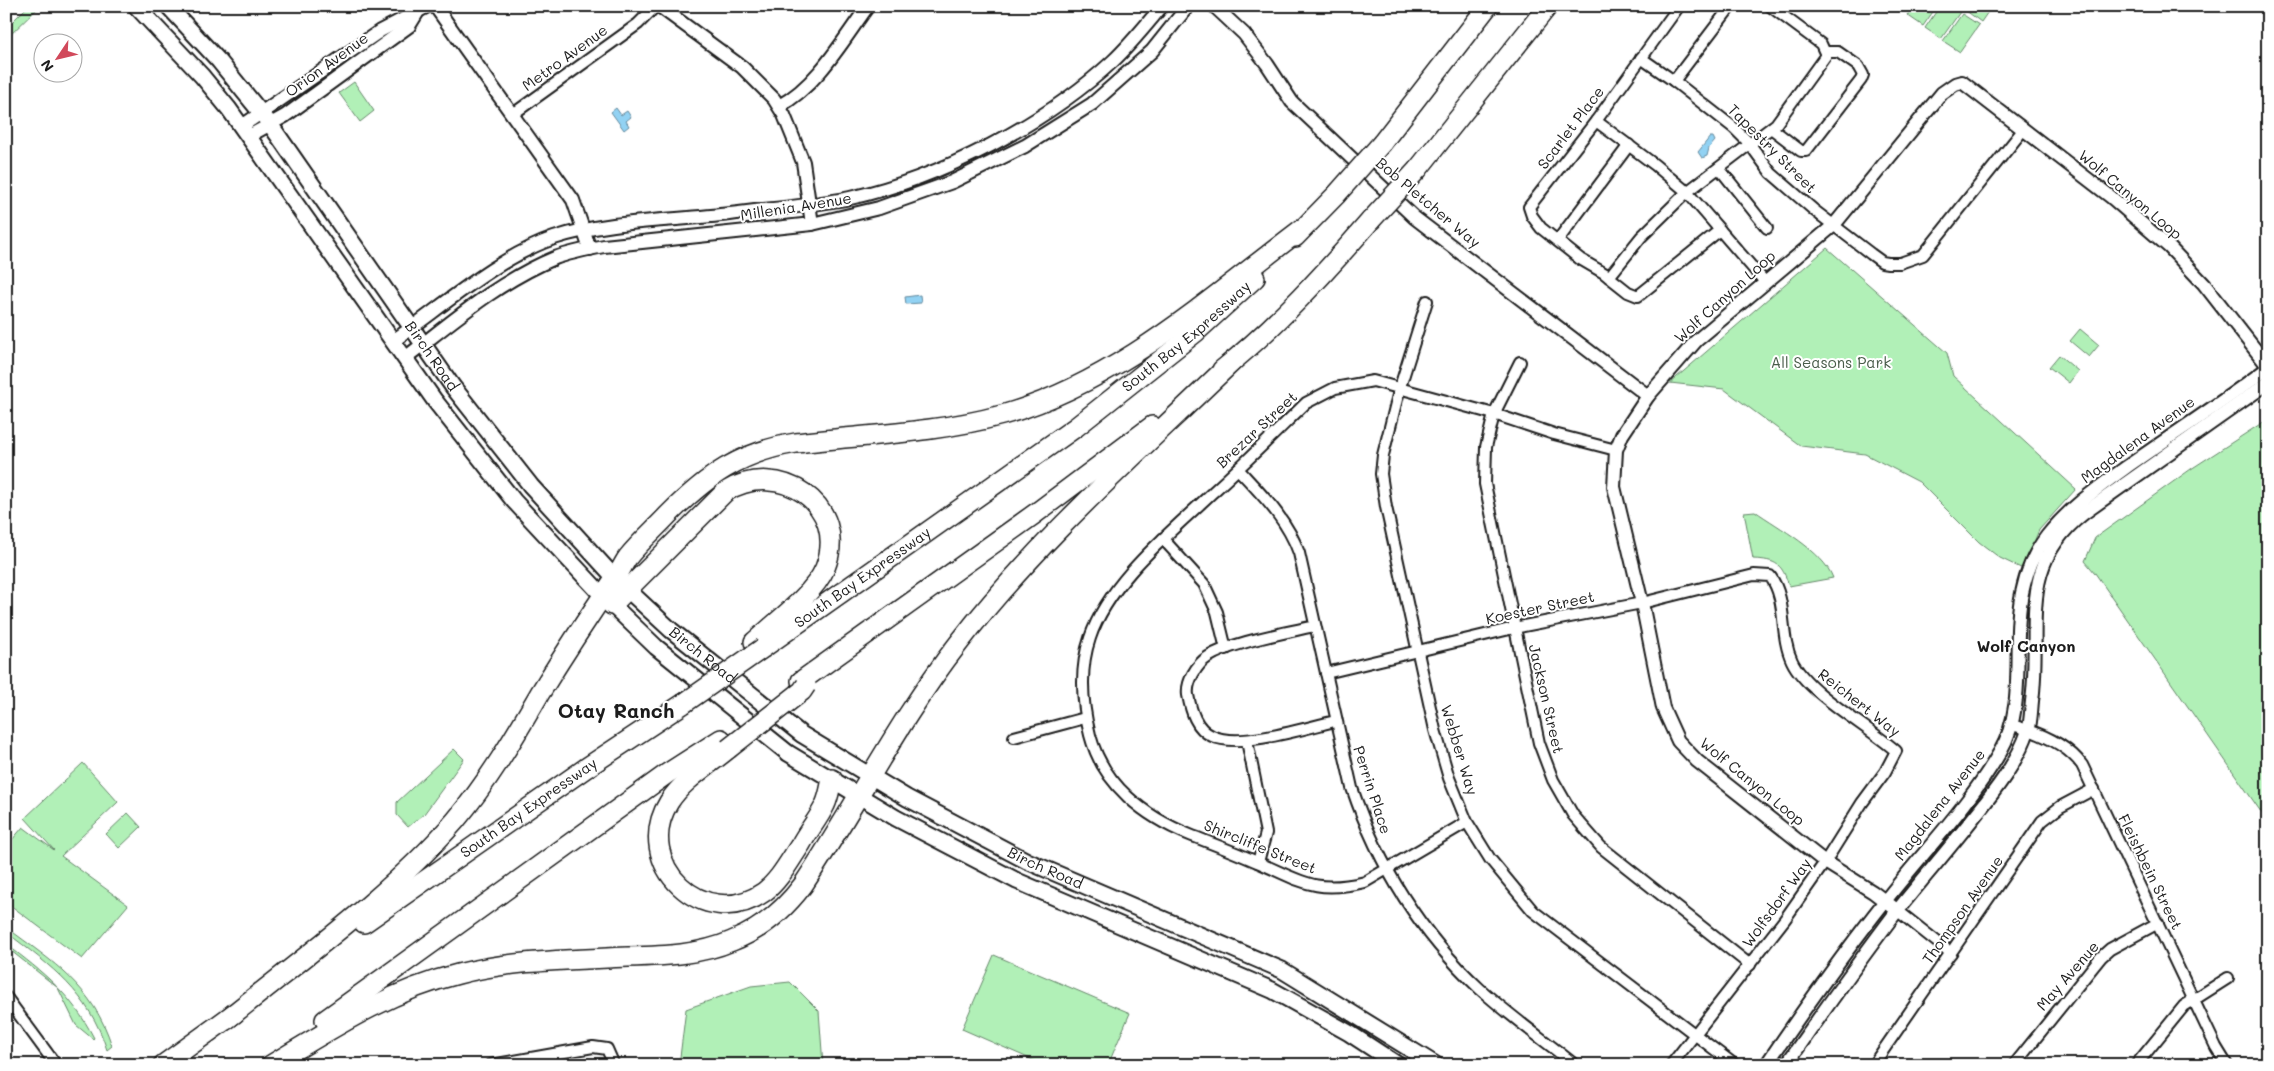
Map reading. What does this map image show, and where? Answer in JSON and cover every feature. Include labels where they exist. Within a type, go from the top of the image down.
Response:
[{"type":"highway","name":"South Bay Expressway","points":[[163,1065],[578,774],[686,702],[758,646],[1044,450],[1107,403],[1218,312],[1336,195],[1382,143],[1488,6]]},
{"type":"highway","points":[[271,1065],[387,999],[422,985],[458,974],[514,964],[691,952],[710,949],[733,941],[764,924],[796,894],[871,777],[922,692],[996,597],[1054,533],[1317,279],[1418,169],[1548,6]]},
{"type":"highway","points":[[621,583],[635,549],[687,496],[712,475],[734,462],[758,452],[783,445],[962,424],[1002,415],[1041,402],[1097,375],[1163,334],[1304,228]]},
{"type":"highway","points":[[263,1065],[660,779],[725,744],[802,691],[804,683],[817,670],[1036,513],[1232,362]]},
{"type":"highway","points":[[226,1020],[381,895],[417,862],[450,826],[468,805],[509,747],[607,600],[621,583],[725,492],[746,482],[776,480],[791,484],[809,497],[823,515],[829,536],[828,559],[822,574],[813,587],[758,646]]},
{"type":"highway","points":[[725,744],[677,791],[664,811],[659,832],[660,850],[669,872],[684,890],[705,901],[720,904],[743,902],[757,896],[774,883],[826,804],[832,779]]},
{"type":"main road","name":"Birch Road","points":[[136,6],[202,76],[245,131],[435,401],[514,501],[607,600],[656,647],[788,752],[896,818],[1017,881],[1272,990],[1350,1033],[1398,1065]]},
{"type":"main road","name":"Birch Road","points":[[168,6],[219,61],[266,119],[453,387],[531,486],[621,583],[671,630],[801,734],[907,798],[1027,861],[1282,970],[1436,1065]]},
{"type":"street","points":[[435,6],[523,127],[573,200],[590,249]]},
{"type":"street","points":[[657,6],[742,67],[767,91],[779,106],[803,162],[812,224]]},
{"type":"street","name":"Metro Avenue","points":[[513,114],[638,24],[657,6]]},
{"type":"street","points":[[779,106],[790,101],[818,73],[868,6]]},
{"type":"street","name":"Millenia Avenue","points":[[393,340],[504,263],[551,239],[584,230],[810,204],[852,197],[892,186],[967,156],[1034,120],[1074,94],[1112,61],[1162,6]]},
{"type":"street","name":"Millenia Avenue","points":[[405,358],[472,306],[511,280],[556,258],[590,249],[812,224],[879,208],[952,182],[1044,135],[1092,104],[1152,51],[1188,6]]},
{"type":"street","name":"Bob Pletcher Way","points":[[1214,6],[1244,34],[1292,102],[1416,218],[1648,396]]},
{"type":"street","name":"Scarlet Place","points":[[1679,6],[1596,121],[1529,207],[1532,216],[1540,228],[1558,240],[1580,259],[1609,277],[1628,292],[1638,296],[1720,230]]},
{"type":"street","points":[[1674,81],[1731,6]]},
{"type":"street","points":[[1609,277],[1641,237],[1686,192],[1771,128],[1826,55],[1821,44],[1770,6]]},
{"type":"street","name":"Orion Avenue","points":[[245,131],[266,119],[285,116],[409,26],[422,9]]},
{"type":"street","points":[[1771,128],[1801,151],[1806,151],[1861,80],[1862,75],[1858,66],[1838,52],[1825,52]]},
{"type":"street","name":"Tapestry Street","points":[[1641,58],[1734,128],[1749,143],[1771,173],[1882,262],[1900,262],[1923,255],[2023,130]]},
{"type":"street","name":"Wolf Canyon Loop","points":[[1951,953],[1885,901],[1825,862],[1697,761],[1678,740],[1663,708],[1642,603],[1614,487],[1616,450],[1629,423],[1648,396],[1696,342],[1834,225],[1942,93],[1955,84],[1962,82],[2111,197],[2169,247],[2204,284],[2268,367]]},
{"type":"street","points":[[1034,120],[1044,135]]},
{"type":"street","points":[[1596,121],[1629,145],[1686,192],[1765,282]]},
{"type":"street","points":[[1558,240],[1629,145]]},
{"type":"street","points":[[1719,168],[1767,228]]},
{"type":"street","name":"Webber Way","points":[[1427,301],[1400,387],[1382,455],[1381,474],[1386,508],[1444,766],[1467,822],[1490,859],[1528,907],[1735,1065]]},
{"type":"street","name":"Jackson Street","points":[[1520,362],[1494,414],[1486,447],[1485,484],[1542,755],[1573,815],[1601,847],[1750,965]]},
{"type":"street","name":"Magdalena Avenue","points":[[1766,1065],[1820,987],[1885,901],[1978,786],[2001,751],[2012,725],[2017,686],[2017,646],[2022,594],[2034,556],[2047,536],[2077,504],[2268,367]]},
{"type":"street","name":"Brezar Street","points":[[1085,718],[1083,672],[1089,638],[1108,598],[1163,539],[1306,403],[1335,388],[1373,381],[1400,387],[1494,414],[1554,434],[1616,450]]},
{"type":"street","name":"Magdalena Avenue","points":[[1786,1065],[1833,997],[1898,911],[1991,795],[2015,759],[2028,730],[2034,688],[2034,627],[2038,578],[2044,560],[2057,540],[2084,513],[2268,383]]},
{"type":"street","name":"Perrin Place","points":[[1238,469],[1279,514],[1293,537],[1299,553],[1335,721],[1360,812],[1387,870],[1414,914],[1453,962],[1481,990],[1576,1065]]},
{"type":"street","points":[[1163,539],[1204,584],[1217,612],[1226,648]]},
{"type":"street","name":"Koester Street","points":[[1326,673],[1514,628],[1642,603],[1761,575]]},
{"type":"street","name":"Reichert Way","points":[[1761,575],[1770,576],[1778,586],[1783,636],[1792,662],[1805,681],[1896,751]]},
{"type":"street","points":[[1314,626],[1226,648],[1208,657],[1198,665],[1188,692],[1190,710],[1196,722],[1211,736],[1225,740],[1248,740],[1335,721]]},
{"type":"street","points":[[1014,737],[1085,718]]},
{"type":"street","name":"Shircliffe Street","points":[[1085,718],[1099,760],[1115,784],[1141,809],[1170,828],[1258,862],[1292,879],[1328,887],[1366,882],[1467,822]]},
{"type":"street","name":"Fleishbein Street","points":[[2012,725],[2058,743],[2076,756],[2094,789],[2196,1000],[2216,1047],[2227,1065]]},
{"type":"street","points":[[1248,740],[1266,833],[1258,862]]},
{"type":"street","name":"Wolfsdorf Way","points":[[1670,1065],[1750,965],[1825,862],[1862,803],[1885,772],[1896,751]]},
{"type":"street","name":"Thompson Avenue","points":[[1873,1065],[2042,821],[2060,807],[2094,789]]},
{"type":"street","name":"May Avenue","points":[[2014,1065],[2101,957],[2110,949],[2158,924]]},
{"type":"street","points":[[2136,1065],[2184,1006],[2228,978]]},
{"type":"street","points":[[6,996],[56,1065]]},
{"type":"street","points":[[491,1065],[594,1047],[607,1049],[614,1065]]},
{"type":"green space","points":[[28,6],[40,6],[6,39],[6,28]]},
{"type":"green space","points":[[1913,6],[1937,6],[1923,26],[1907,15]]},
{"type":"green space","points":[[1940,6],[1952,6],[1960,12],[1941,39],[1925,28]]},
{"type":"green space","points":[[1968,6],[1992,6],[1981,22],[1965,10]]},
{"type":"green space","points":[[1962,14],[1979,25],[1960,52],[1943,41]]},
{"type":"green space","points":[[354,82],[374,111],[360,122],[339,93]]},
{"type":"green space","name":"All Seasons Park","points":[[1827,248],[1947,353],[1953,376],[2076,489],[2039,530],[2023,569],[2000,558],[1979,542],[1919,482],[1865,454],[1801,446],[1724,389],[1670,383]]},
{"type":"green space","points":[[2080,329],[2099,345],[2089,357],[2070,341]]},
{"type":"green space","points":[[2059,355],[2078,371],[2069,383],[2049,367]]},
{"type":"green space","points":[[2268,419],[2268,822],[2085,561],[2095,538],[2191,469]]},
{"type":"green space","points":[[1755,511],[1810,549],[1828,568],[1833,578],[1789,586],[1781,568],[1773,562],[1753,559],[1744,512]]},
{"type":"green space","points":[[454,749],[464,759],[424,814],[408,827],[397,815],[397,802]]},
{"type":"green space","points":[[83,763],[118,802],[61,856],[128,905],[82,959],[6,902],[6,847],[23,827],[54,850],[25,818]]},
{"type":"green space","points":[[128,813],[141,827],[119,848],[106,834]]},
{"type":"green space","points":[[6,927],[56,965],[83,991],[104,1025],[112,1046],[107,1050],[90,1012],[67,983],[39,957],[6,932]]},
{"type":"green space","points":[[6,944],[45,975],[58,988],[6,947]]},
{"type":"green space","points":[[994,955],[1130,1013],[1108,1065],[1044,1065],[962,1029]]},
{"type":"green space","points":[[790,982],[819,1011],[823,1065],[679,1065],[686,1009],[751,986]]},
{"type":"green space","points":[[58,988],[76,1009],[93,1039],[76,1025]]},
{"type":"water","points":[[616,108],[621,115],[627,111],[631,117],[626,121],[629,126],[624,130],[611,112]]},
{"type":"water","points":[[1710,137],[1713,137],[1715,141],[1709,148],[1707,156],[1702,158],[1698,152]]},
{"type":"water","points":[[920,295],[921,303],[906,304],[905,297]]},
{"type":"district","name":"Wolf Canyon","points":[[2026,646]]},
{"type":"district","name":"Otay Ranch","points":[[616,711]]}]
